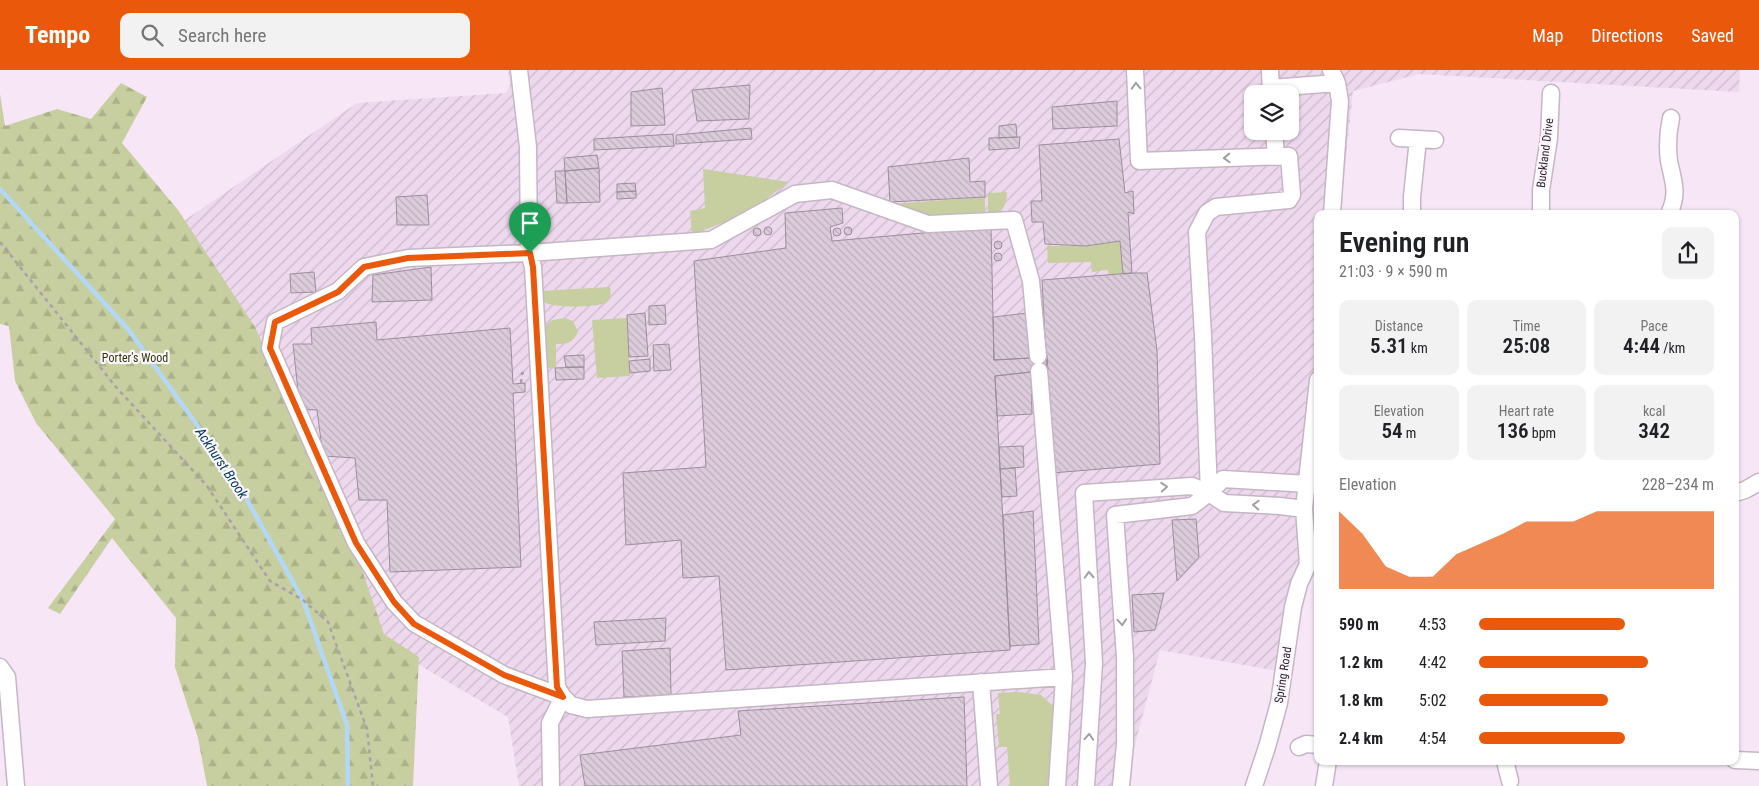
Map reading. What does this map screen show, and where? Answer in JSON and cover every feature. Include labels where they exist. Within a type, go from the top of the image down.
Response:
[{"type":"street","points":[[519,70],[528,147],[530,253],[534,276],[557,687],[563,697],[571,705],[587,709],[1064,677]]},
{"type":"street","points":[[1135,70],[1139,161],[1289,156],[1292,195],[1289,200],[1216,207],[1207,212],[1198,232],[1209,493]]},
{"type":"street","points":[[1270,70],[1271,85]]},
{"type":"street","points":[[1296,85],[1334,76],[1340,101],[1332,210]]},
{"type":"street","name":"Buckland Drive","points":[[1541,210],[1540,190],[1549,138],[1551,93]]},
{"type":"street","points":[[1671,118],[1668,144],[1676,191],[1671,210]]},
{"type":"street","points":[[1399,138],[1435,140]]},
{"type":"street","points":[[1412,210],[1418,139]]},
{"type":"street","points":[[1275,140],[1276,156]]},
{"type":"street","points":[[563,697],[504,675],[414,624],[394,602],[356,543],[270,348],[275,322],[338,292],[364,267],[408,258],[530,253],[711,240],[796,194],[832,190],[928,224],[1014,220],[1031,281],[1064,677],[1057,786]]},
{"type":"street","points":[[1313,565],[1304,510],[1314,432]]},
{"type":"street","points":[[1121,786],[1125,744],[1125,657],[1115,515],[1192,506],[1223,479],[1308,484]]},
{"type":"street","points":[[1739,492],[1759,482]]},
{"type":"street","points":[[1086,786],[1094,663],[1084,493],[1192,486],[1209,493],[1224,503],[1280,506],[1304,510]]},
{"type":"street","name":"Spring Road","points":[[1254,786],[1279,703],[1298,584],[1313,565]]},
{"type":"street","points":[[3,672],[16,786]]},
{"type":"street","points":[[981,682],[989,786]]},
{"type":"street","points":[[551,786],[550,723],[563,697]]},
{"type":"street","points":[[1299,747],[1306,744],[1314,745]]},
{"type":"street","points":[[1739,760],[1759,761]]},
{"type":"street","points":[[1324,786],[1327,765]]},
{"type":"street","points":[[1506,765],[1510,781]]},
{"type":"path","points":[[0,242],[116,387],[207,486],[270,581],[303,600],[328,622],[367,729],[372,786]]},
{"type":"path","points":[[520,383],[522,373],[528,372]]},
{"type":"shaded area","points":[[508,70],[1740,70],[1739,92],[1419,74],[1353,91],[1340,210],[1314,210],[1314,443],[1289,673],[1160,650],[1124,786],[519,786],[508,717],[378,641],[176,226],[357,103],[506,93],[510,85]]},
{"type":"green space","name":"Porter's Wood","points":[[121,83],[147,97],[122,143],[178,210],[255,327],[351,538],[384,634],[419,657],[413,786],[207,786],[198,738],[175,667],[176,618],[112,538],[60,614],[48,608],[115,519],[36,423],[15,381],[9,326],[0,324],[0,94],[5,126],[57,109],[91,119]]},
{"type":"green space","points":[[703,169],[789,182],[747,213],[692,235],[690,211],[705,208]]},
{"type":"green space","points":[[1007,192],[1006,202],[997,216],[988,216],[988,193]]},
{"type":"green space","points":[[985,197],[985,216],[929,218],[892,204]]},
{"type":"green space","points":[[1120,241],[1123,274],[1110,275],[1107,270],[1092,272],[1091,262],[1048,263],[1047,246],[1086,246]]},
{"type":"green space","points":[[610,287],[610,295],[607,302],[586,306],[549,304],[542,300],[539,291]]},
{"type":"green space","points":[[565,318],[573,321],[578,332],[574,339],[569,342],[556,344],[556,368],[544,368],[542,335],[544,328],[553,320]]},
{"type":"green space","points":[[627,318],[630,376],[597,378],[592,320]]},
{"type":"green space","points":[[1020,692],[1041,695],[1053,706],[1055,727],[1051,786],[1010,786],[1007,747],[999,747],[996,714],[1000,714],[998,693]]},
{"type":"building","points":[[750,85],[749,119],[697,121],[692,90]]},
{"type":"building","points":[[662,88],[665,125],[631,126],[631,92]]},
{"type":"building","points":[[1117,101],[1117,126],[1053,129],[1052,107]]},
{"type":"building","points":[[1016,124],[1017,137],[999,138],[999,126]]},
{"type":"building","points":[[751,128],[752,139],[676,144],[676,135]]},
{"type":"building","points":[[673,134],[674,146],[594,150],[594,139]]},
{"type":"building","points":[[1020,137],[1019,148],[989,150],[989,138]]},
{"type":"building","points":[[1119,139],[1125,193],[1133,191],[1134,214],[1128,212],[1132,273],[1123,274],[1120,241],[1086,246],[1045,244],[1043,222],[1032,222],[1031,201],[1042,201],[1039,145]]},
{"type":"building","points":[[597,155],[599,168],[565,171],[564,158]]},
{"type":"building","points":[[969,158],[970,182],[985,181],[985,197],[890,202],[888,167]]},
{"type":"building","points":[[599,168],[600,202],[567,203],[565,171]]},
{"type":"building","points":[[555,171],[565,171],[567,203],[557,203]]},
{"type":"building","points":[[635,183],[636,191],[617,192],[617,184]]},
{"type":"building","points":[[636,191],[636,198],[617,199],[617,192]]},
{"type":"building","points":[[427,195],[429,225],[397,225],[396,197]]},
{"type":"building","points":[[842,208],[843,223],[830,227],[832,241],[991,227],[994,360],[1047,355],[1048,370],[995,376],[1010,650],[726,670],[719,576],[683,578],[681,540],[626,545],[623,473],[706,467],[694,261],[786,248],[785,213]]},
{"type":"building","points":[[768,227],[772,231],[768,235],[764,231]]},
{"type":"building","points":[[848,227],[852,231],[848,235],[844,231]]},
{"type":"building","points":[[757,228],[761,232],[757,236],[753,232]]},
{"type":"building","points":[[837,228],[841,232],[837,236],[833,232]]},
{"type":"building","points":[[998,241],[1002,245],[998,249],[994,245]]},
{"type":"building","points":[[998,253],[1002,257],[998,261],[994,257]]},
{"type":"building","points":[[431,267],[432,300],[372,302],[373,275]]},
{"type":"building","points":[[314,272],[316,292],[291,293],[290,274]]},
{"type":"building","points":[[1147,273],[1157,351],[1160,464],[1052,473],[1042,280]]},
{"type":"building","points":[[665,305],[666,324],[649,325],[649,306]]},
{"type":"building","points":[[645,313],[648,356],[629,357],[627,315]]},
{"type":"building","points":[[1028,313],[1031,358],[994,360],[993,317]]},
{"type":"building","points":[[376,322],[377,340],[510,328],[513,384],[525,383],[525,392],[513,393],[521,567],[390,572],[387,500],[359,500],[355,458],[323,456],[317,410],[300,409],[293,344],[312,344],[311,328]]},
{"type":"building","points":[[669,344],[671,370],[654,371],[653,345]]},
{"type":"building","points":[[584,355],[584,367],[566,367],[564,356]]},
{"type":"building","points":[[650,359],[650,371],[630,373],[629,361]]},
{"type":"building","points":[[584,367],[584,379],[556,380],[555,368]]},
{"type":"building","points":[[1031,372],[1032,414],[997,416],[995,376]]},
{"type":"building","points":[[1023,446],[1024,467],[1000,469],[999,447]]},
{"type":"building","points":[[1015,468],[1017,496],[1002,497],[1000,469]]},
{"type":"building","points":[[1033,511],[1039,644],[1010,646],[1003,515]]},
{"type":"building","points":[[1196,519],[1199,557],[1177,581],[1172,520]]},
{"type":"building","points":[[1164,593],[1155,630],[1134,632],[1132,595]]},
{"type":"building","points":[[666,618],[665,641],[596,645],[594,622]]},
{"type":"building","points":[[670,648],[671,695],[624,697],[622,651]]},
{"type":"building","points":[[964,697],[967,786],[585,786],[580,755],[741,735],[738,711]]},
{"type":"waterway","name":"Ackhurst Brook","points":[[0,189],[128,329],[233,475],[303,600],[347,725],[348,786]]},
{"type":"route","points":[[530,253],[533,267],[557,687],[563,697],[504,675],[414,624],[394,602],[356,543],[270,348],[275,322],[338,292],[364,267],[408,258],[530,253]]}]
